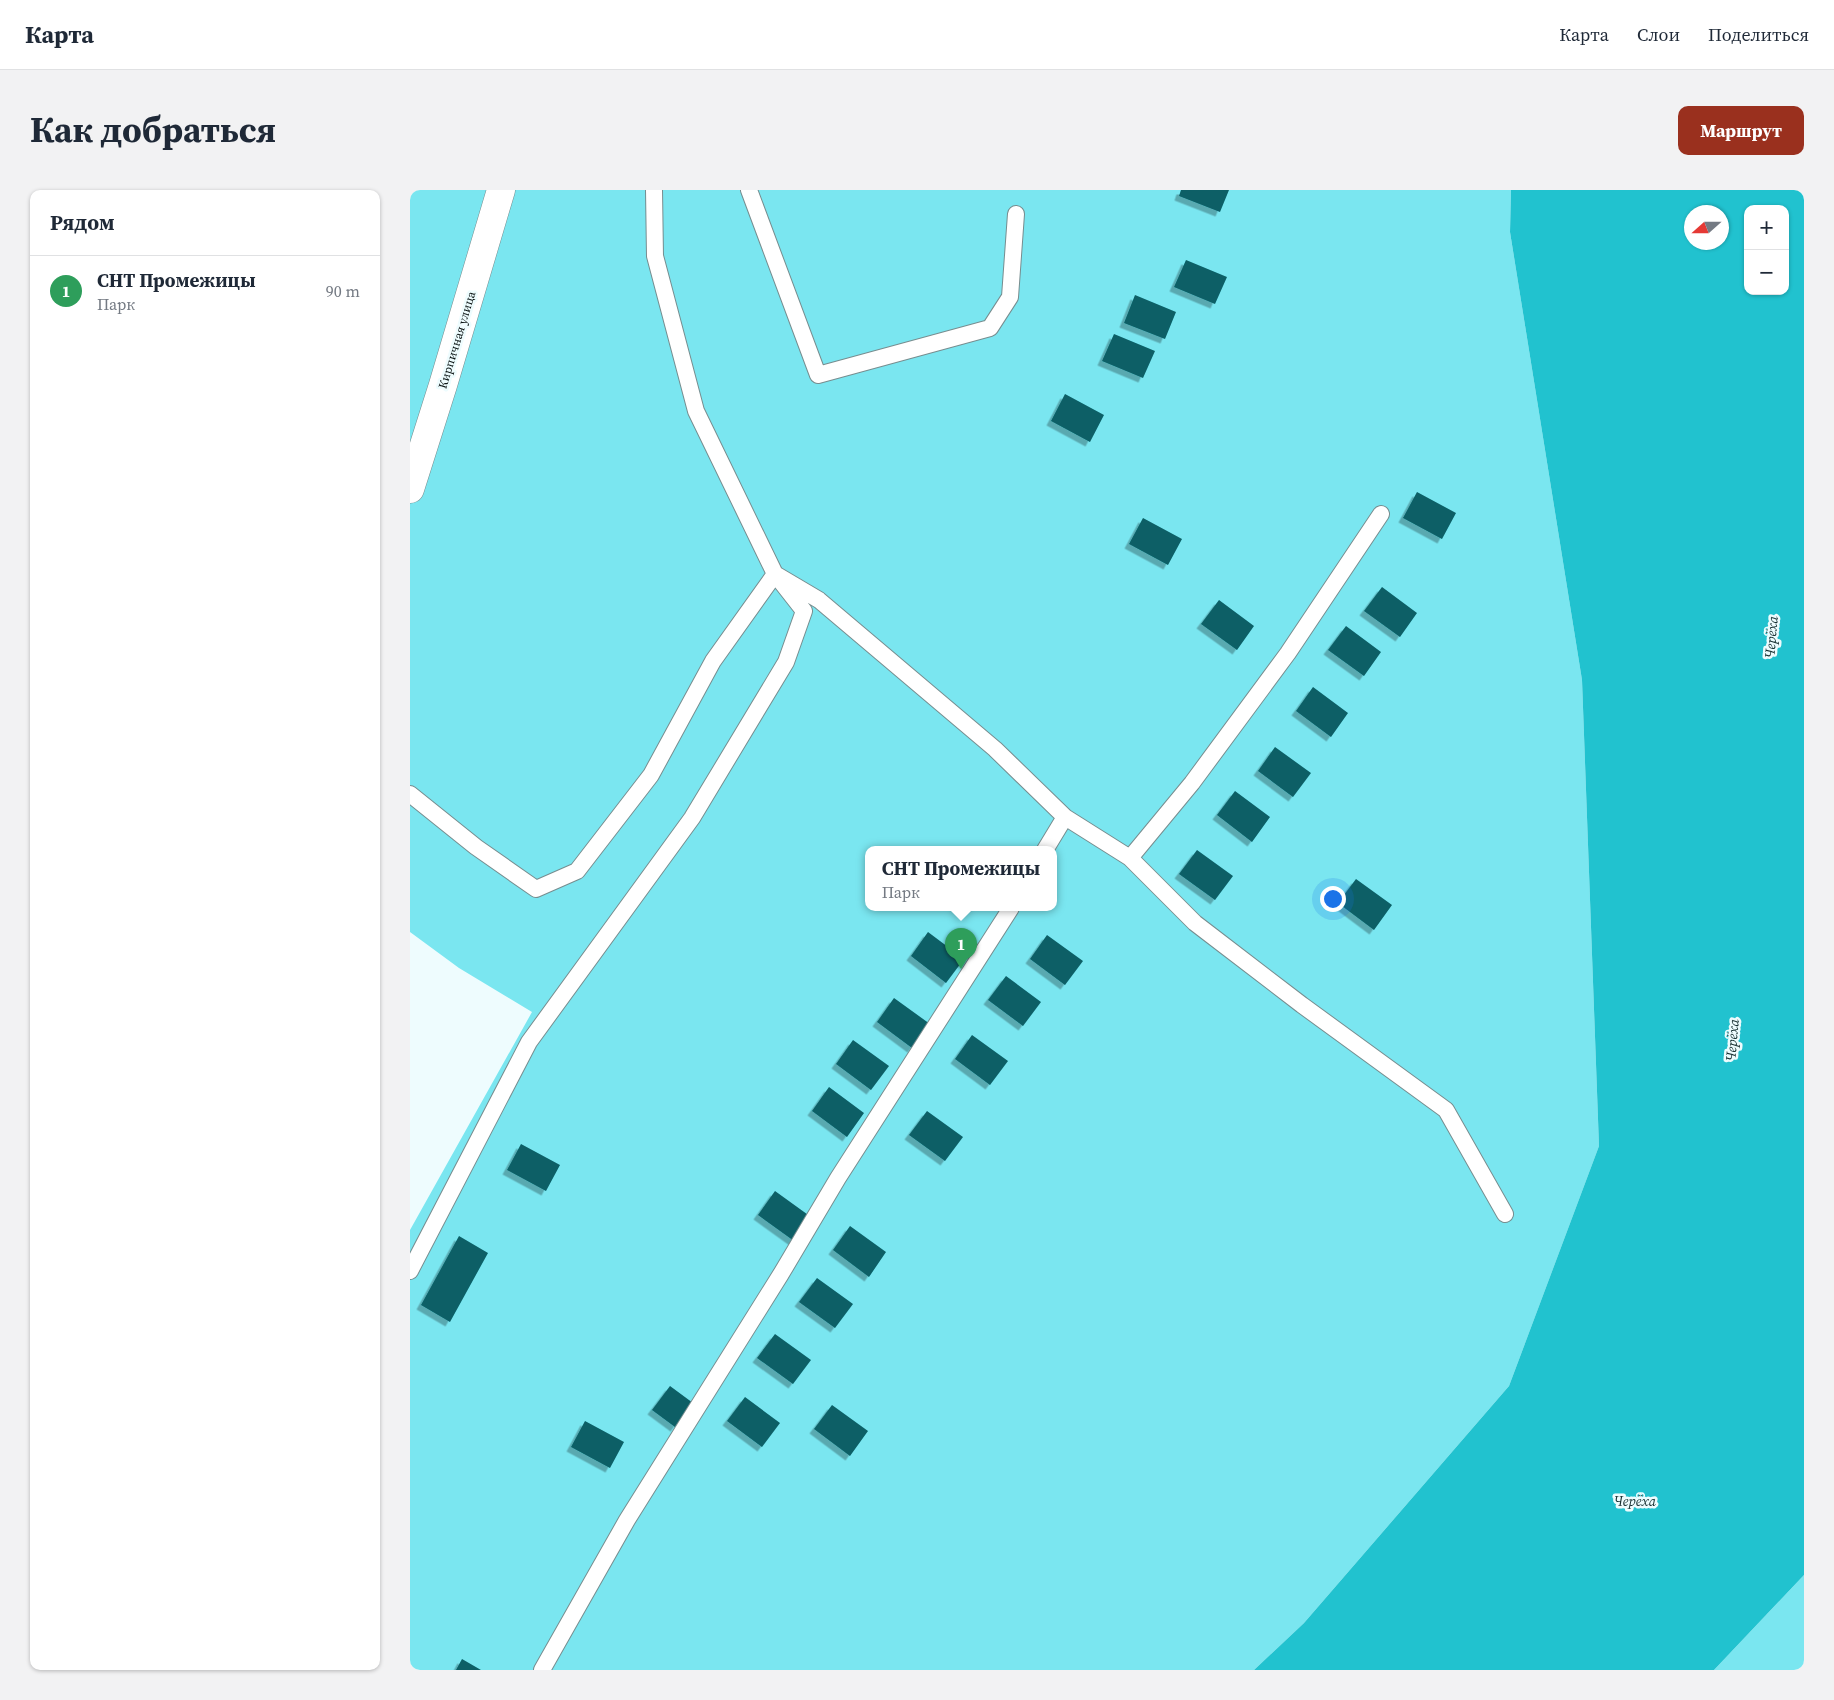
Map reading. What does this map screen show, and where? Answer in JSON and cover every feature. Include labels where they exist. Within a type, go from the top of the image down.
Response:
[{"type":"street","name":"Кирпичная улица","points":[[410,489],[501,190]]},
{"type":"lane","points":[[410,1270],[529,1042],[692,818],[786,662],[804,612],[775,574],[696,411],[655,256],[654,190]]},
{"type":"lane","points":[[749,190],[818,375],[990,328],[1010,298],[1016,214]]},
{"type":"lane","points":[[1130,858],[1192,783],[1288,653],[1381,514]]},
{"type":"lane","points":[[410,794],[476,848],[536,888],[577,871],[651,775],[713,661],[775,574]]},
{"type":"lane","points":[[775,574],[819,600],[995,748],[1064,816],[1130,858],[1195,923],[1302,1005],[1446,1110],[1505,1214]]},
{"type":"lane","points":[[1047,846],[1064,816]]},
{"type":"lane","points":[[542,1670],[627,1520],[781,1274],[838,1178],[1008,911]]},
{"type":"shaded area","points":[[410,190],[1511,190],[1510,232],[1582,680],[1599,1146],[1509,1386],[1304,1623],[1254,1670],[410,1670],[410,1230],[532,1012],[459,968],[410,932]]},
{"type":"shaded area","points":[[1804,1575],[1804,1670],[1714,1670]]},
{"type":"water","name":"Черёха","points":[[1511,190],[1804,190],[1804,1575],[1714,1670],[1254,1670],[1304,1623],[1509,1386],[1599,1146],[1582,680],[1510,232]]},
{"type":"building","points":[[1181,190],[1229,190],[1220,212],[1179,196]]},
{"type":"building","points":[[1186,260],[1227,277],[1215,304],[1174,287]]},
{"type":"building","points":[[1135,295],[1176,312],[1165,339],[1124,323]]},
{"type":"building","points":[[1114,334],[1155,351],[1143,378],[1102,361]]},
{"type":"building","points":[[1065,394],[1104,415],[1090,442],[1051,421]]},
{"type":"building","points":[[1417,492],[1456,513],[1442,539],[1403,518]]},
{"type":"building","points":[[1143,518],[1182,539],[1168,565],[1129,544]]},
{"type":"building","points":[[1382,587],[1417,613],[1400,637],[1364,611]]},
{"type":"building","points":[[1219,600],[1254,626],[1237,650],[1201,624]]},
{"type":"building","points":[[1346,626],[1381,652],[1364,676],[1328,650]]},
{"type":"building","points":[[1313,687],[1348,713],[1331,737],[1296,711]]},
{"type":"building","points":[[1275,747],[1311,773],[1293,797],[1258,771]]},
{"type":"building","points":[[1235,791],[1270,817],[1252,842],[1217,815]]},
{"type":"building","points":[[1197,850],[1233,876],[1215,900],[1179,874]]},
{"type":"building","points":[[1356,879],[1392,905],[1374,930],[1338,903]]},
{"type":"building","points":[[928,932],[964,959],[946,983],[911,956]]},
{"type":"building","points":[[1047,935],[1083,961],[1065,985],[1030,959]]},
{"type":"building","points":[[1006,976],[1041,1002],[1023,1026],[988,1000]]},
{"type":"building","points":[[894,998],[930,1024],[912,1048],[877,1022]]},
{"type":"building","points":[[972,1035],[1008,1061],[990,1085],[955,1059]]},
{"type":"building","points":[[853,1040],[889,1066],[871,1090],[836,1064]]},
{"type":"building","points":[[829,1087],[864,1113],[847,1137],[812,1111]]},
{"type":"building","points":[[927,1111],[963,1137],[945,1161],[909,1135]]},
{"type":"building","points":[[521,1144],[560,1165],[546,1191],[507,1170]]},
{"type":"building","points":[[775,1191],[811,1217],[794,1241],[758,1215]]},
{"type":"building","points":[[850,1226],[886,1252],[869,1277],[833,1250]]},
{"type":"building","points":[[459,1236],[488,1253],[450,1322],[421,1305]]},
{"type":"building","points":[[817,1278],[853,1304],[835,1328],[799,1302]]},
{"type":"building","points":[[775,1334],[811,1360],[793,1384],[757,1358]]},
{"type":"building","points":[[670,1386],[693,1403],[675,1427],[652,1410]]},
{"type":"building","points":[[745,1397],[780,1423],[762,1447],[727,1421]]},
{"type":"building","points":[[832,1405],[868,1431],[850,1456],[814,1429]]},
{"type":"building","points":[[585,1421],[624,1442],[610,1468],[571,1447]]},
{"type":"building","points":[[462,1659],[481,1670],[456,1670]]},
{"type":"place","name":"СНТ Промежицы","points":[[961,969]]}]
